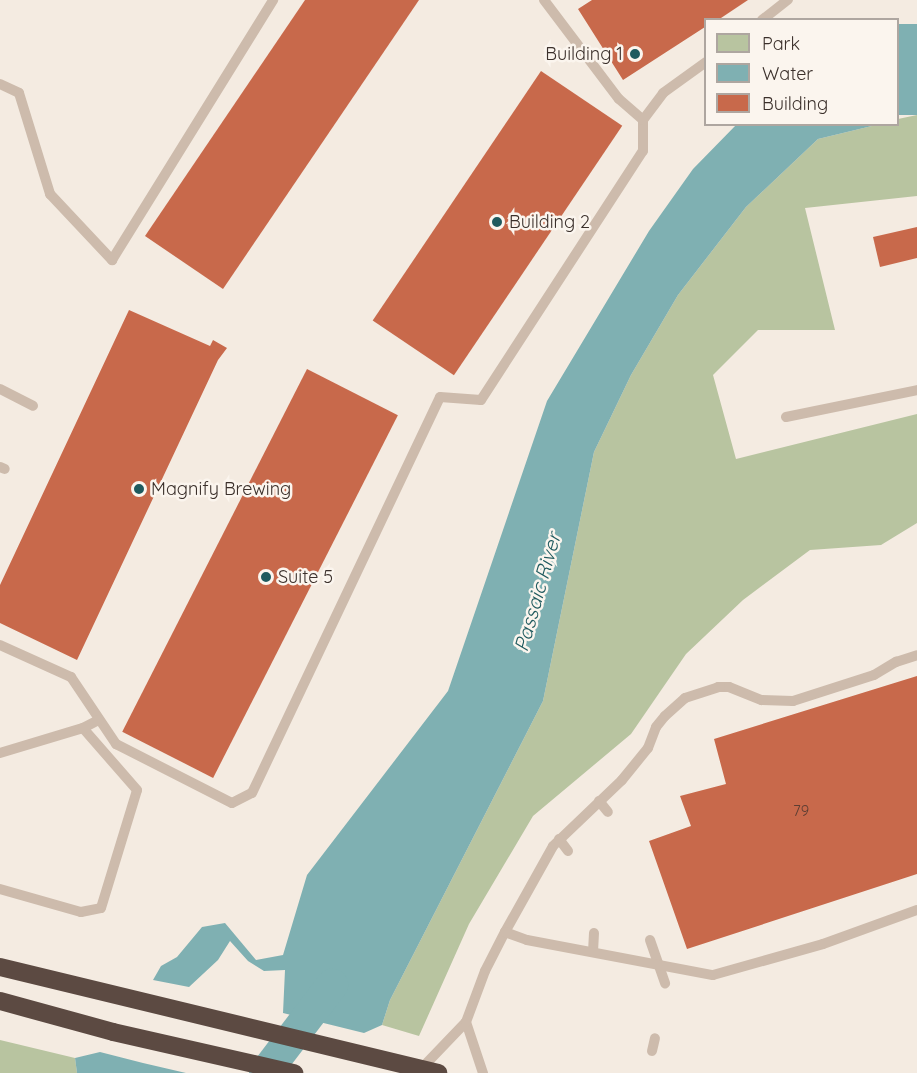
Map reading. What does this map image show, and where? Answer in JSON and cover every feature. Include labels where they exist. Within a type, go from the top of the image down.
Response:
[{"type":"highway","points":[[0,967],[430,1071]]},
{"type":"highway","points":[[0,1001],[113,1032],[294,1073]]},
{"type":"lane","points":[[0,84],[19,93],[50,194],[112,260],[273,0]]},
{"type":"lane","points":[[765,18],[788,0]]},
{"type":"lane","points":[[546,1],[620,99],[643,120]]},
{"type":"lane","points":[[0,645],[71,677],[116,744],[232,803],[252,793],[440,397],[481,400],[643,151],[643,120],[663,93],[704,63]]},
{"type":"lane","points":[[0,389],[33,406]]},
{"type":"lane","points":[[786,417],[917,390]]},
{"type":"lane","points":[[430,1071],[466,1022],[485,971],[516,909],[560,839],[600,801],[648,748],[656,727],[685,698],[718,687],[729,687],[762,700],[792,701],[874,675],[896,662],[917,655]]},
{"type":"lane","points":[[0,753],[83,728],[99,720]]},
{"type":"lane","points":[[0,889],[81,912],[102,908],[137,790],[83,728]]},
{"type":"lane","points":[[600,801],[608,812]]},
{"type":"lane","points":[[560,839],[568,851]]},
{"type":"lane","points":[[505,932],[526,940],[721,974],[823,944],[917,910]]},
{"type":"lane","points":[[593,952],[594,933]]},
{"type":"lane","points":[[650,940],[665,982]]},
{"type":"lane","points":[[466,1022],[483,1073]]},
{"type":"lane","points":[[652,1051],[655,1038]]},
{"type":"green space","points":[[917,115],[917,196],[805,208],[835,330],[758,330],[713,375],[736,459],[917,414],[917,523],[881,545],[810,550],[743,600],[686,654],[631,734],[533,816],[469,924],[419,1036],[382,1025],[390,1000],[543,701],[594,452],[631,375],[678,295],[746,207],[818,139],[872,126],[899,126],[899,119]]},
{"type":"green space","points":[[0,1040],[75,1058],[77,1073],[0,1073]]},
{"type":"water","points":[[899,24],[917,24],[917,115],[899,115]]},
{"type":"water","points":[[735,126],[872,126],[818,139],[746,207],[678,295],[631,375],[594,452],[543,701],[390,1000],[382,1025],[364,1033],[283,1013],[285,970],[264,971],[248,961],[230,941],[218,960],[189,987],[153,980],[161,966],[177,957],[202,927],[225,923],[256,960],[283,955],[307,875],[448,691],[547,401],[649,231],[693,169]]},
{"type":"water","points":[[100,1052],[186,1073],[77,1073],[75,1058]]},
{"type":"building","points":[[305,0],[419,0],[223,289],[145,236]]},
{"type":"building","name":"Building 1","points":[[592,0],[748,0],[721,18],[704,18],[704,28],[623,80],[578,9]]},
{"type":"building","name":"Building 2","points":[[541,71],[622,126],[454,375],[373,321]]},
{"type":"building","points":[[917,227],[917,258],[880,267],[873,237]]},
{"type":"building","points":[[129,310],[210,346],[213,340],[227,348],[218,360],[77,660],[0,623],[0,585]]},
{"type":"building","name":"Suite 5","points":[[307,369],[398,415],[213,778],[122,732]]},
{"type":"building","points":[[917,676],[917,874],[687,949],[649,841],[691,826],[680,796],[726,784],[714,739]]},
{"type":"waterway","name":"Passaic River","points":[[265,1073],[332,985]]},
{"type":"place","name":"Building 1","points":[[635,54]]},
{"type":"place","name":"Building 2","points":[[497,222]]},
{"type":"place","name":"Magnify Brewing","points":[[139,489]]},
{"type":"place","name":"Suite 5","points":[[266,577]]}]
